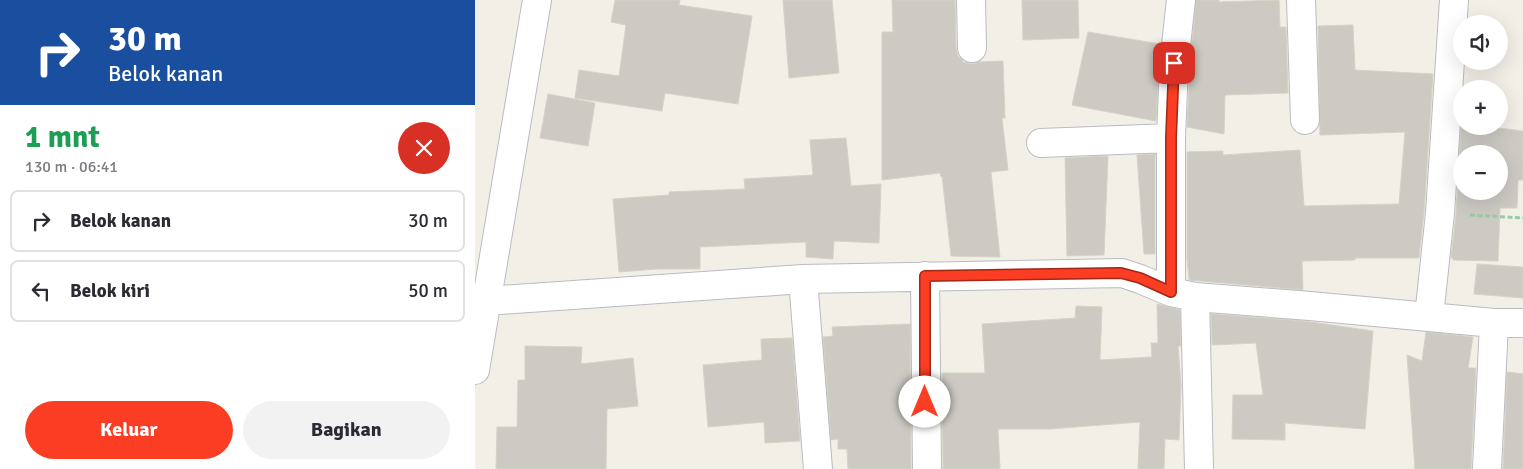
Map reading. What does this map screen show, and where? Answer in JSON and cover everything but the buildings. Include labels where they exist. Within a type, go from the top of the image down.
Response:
[{"type":"street","points":[[475,370],[537,0]]},
{"type":"street","points":[[971,0],[972,48]]},
{"type":"street","points":[[1181,0],[1174,63],[1171,138],[1199,469]]},
{"type":"street","points":[[1301,0],[1305,120]]},
{"type":"street","points":[[1429,317],[1440,213],[1455,0]]},
{"type":"street","points":[[1041,143],[1171,138]]},
{"type":"street","points":[[486,301],[803,279],[1121,273],[1183,294],[1494,323],[1523,324]]},
{"type":"street","points":[[925,276],[927,469]]},
{"type":"street","points":[[803,279],[819,469]]},
{"type":"street","points":[[1487,469],[1494,323]]},
{"type":"path","points":[[1440,213],[1523,218]]},
{"type":"route","points":[[925,402],[925,276],[1121,273],[1140,278],[1171,292],[1171,138],[1174,63]]}]
